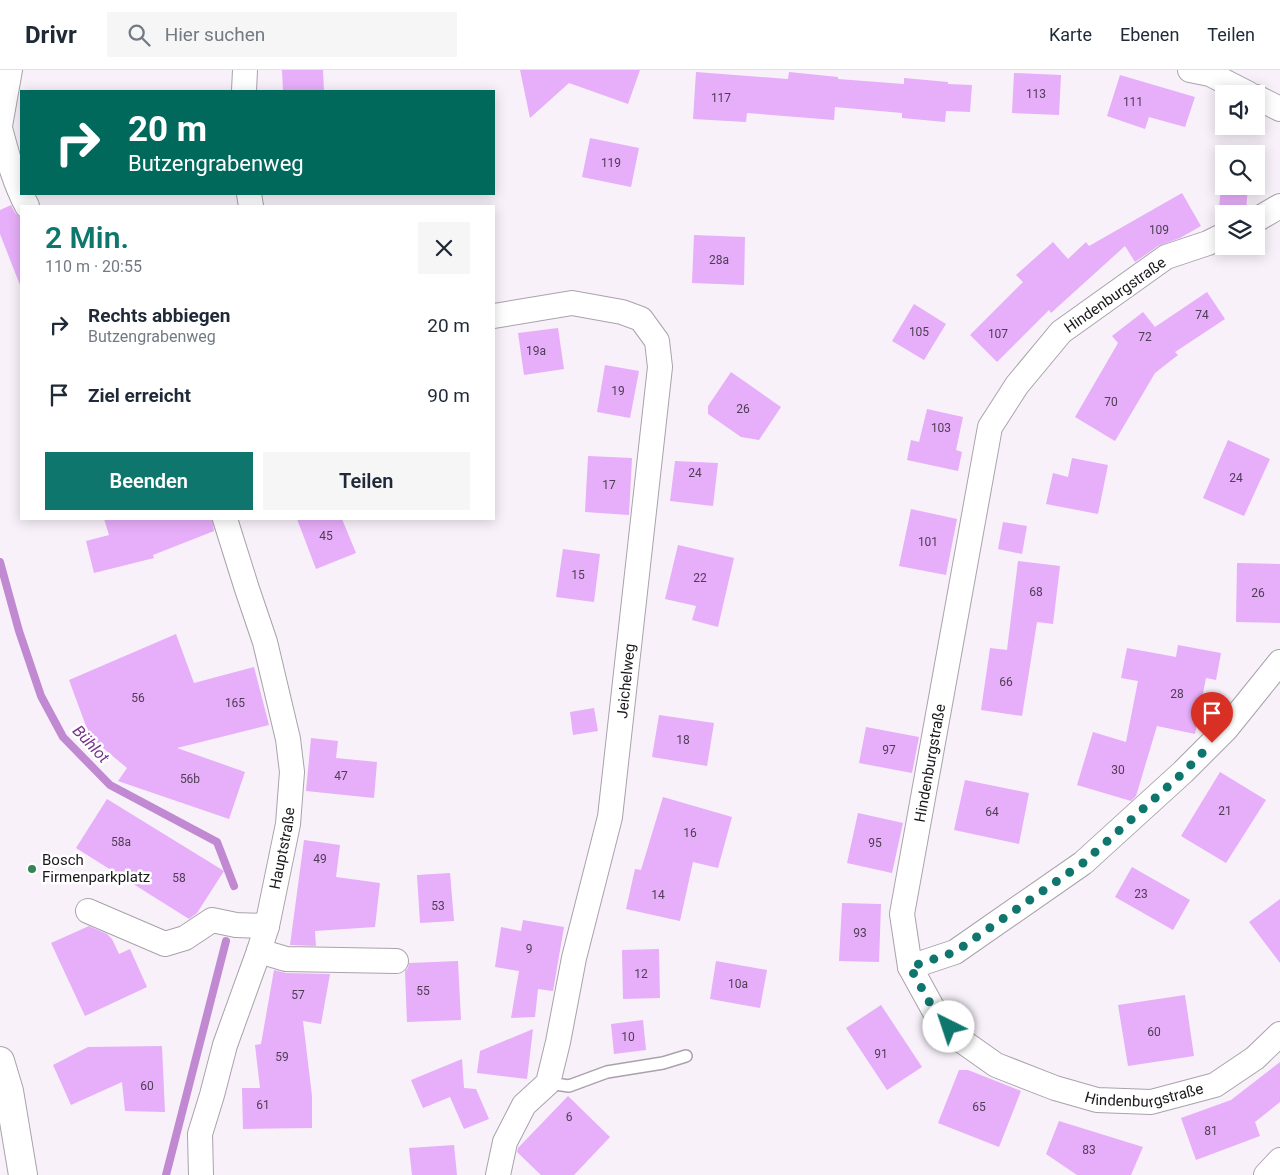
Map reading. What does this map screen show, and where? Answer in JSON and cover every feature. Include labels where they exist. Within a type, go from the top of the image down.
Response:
[{"type":"main road","points":[[0,1061],[9,1091],[24,1175]]},
{"type":"street","points":[[10,70],[0,127],[8,159],[20,191]]},
{"type":"street","points":[[244,90],[245,70]]},
{"type":"street","points":[[1190,70],[1210,74],[1231,85]]},
{"type":"street","points":[[1265,102],[1280,109]]},
{"type":"street","points":[[1265,215],[1280,206]]},
{"type":"street","name":"Hindenburgstraße","points":[[1215,240],[1166,257],[1061,332],[1017,385],[990,427],[902,914],[910,967],[936,1014],[962,1041],[996,1065],[1055,1088],[1097,1100],[1151,1102],[1216,1085],[1255,1058],[1280,1034]]},
{"type":"street","name":"Jeichelweg","points":[[495,316],[572,303],[622,312],[641,319],[657,341],[660,367],[610,817],[574,958],[548,1083]]},
{"type":"street","name":"Hauptstraße","points":[[201,1175],[200,1134],[225,1045],[260,951],[288,824],[292,772],[288,740],[265,642],[246,589],[225,520]]},
{"type":"street","points":[[910,967],[955,952],[1083,863],[1184,772],[1226,729],[1280,662]]},
{"type":"street","points":[[88,912],[165,944],[185,938],[212,920],[236,926],[266,926]]},
{"type":"street","points":[[260,951],[286,959],[396,961]]},
{"type":"street","points":[[498,1175],[505,1142],[524,1105],[548,1083]]},
{"type":"street","points":[[1266,1175],[1280,1160]]},
{"type":"lane","points":[[548,1083],[568,1086],[607,1072],[686,1056]]},
{"type":"building","points":[[282,70],[323,70],[324,90],[283,90]]},
{"type":"building","points":[[520,70],[640,70],[628,104],[569,83],[530,118]]},
{"type":"building","points":[[696,72],[788,79],[789,72],[838,77],[838,79],[904,84],[904,78],[972,85],[970,112],[946,111],[945,122],[902,118],[902,113],[835,107],[834,120],[747,113],[746,122],[693,119]]},
{"type":"building","points":[[1014,73],[1061,75],[1059,115],[1012,113]]},
{"type":"building","points":[[1120,75],[1195,97],[1185,127],[1149,117],[1145,129],[1107,116]]},
{"type":"building","points":[[590,138],[639,148],[631,187],[582,177]]},
{"type":"building","points":[[1182,193],[1201,226],[1180,238],[1158,246],[1135,262],[1125,246],[1051,313],[1049,310],[997,362],[970,335],[1023,282],[1016,275],[1053,242],[1068,259],[1086,242],[1089,246]]},
{"type":"building","points":[[1220,195],[1247,195],[1246,205],[1219,205]]},
{"type":"building","points":[[11,205],[15,213],[20,217],[20,285],[0,234],[0,210]]},
{"type":"building","points":[[694,235],[745,237],[744,285],[692,283]]},
{"type":"building","points":[[1207,292],[1225,319],[1175,352],[1178,355],[1155,373],[1115,441],[1075,417],[1118,343],[1112,336],[1143,312],[1155,327]]},
{"type":"building","points":[[914,304],[946,324],[924,360],[892,341]]},
{"type":"building","points":[[558,328],[564,369],[524,375],[518,333]]},
{"type":"building","points":[[605,365],[639,371],[630,418],[597,412]]},
{"type":"building","points":[[731,372],[781,407],[759,440],[741,437],[708,414],[708,406]]},
{"type":"building","points":[[927,409],[963,417],[956,450],[962,452],[958,471],[907,460],[911,440],[919,442]]},
{"type":"building","points":[[1228,440],[1270,459],[1244,516],[1203,498]]},
{"type":"building","points":[[588,456],[632,458],[629,515],[585,512]]},
{"type":"building","points":[[1072,458],[1108,465],[1098,514],[1046,504],[1053,473],[1068,477]]},
{"type":"building","points":[[675,461],[718,463],[713,506],[670,501]]},
{"type":"building","points":[[911,509],[957,519],[946,575],[899,566]]},
{"type":"building","points":[[104,520],[212,520],[214,531],[153,555],[154,558],[94,573],[86,541],[109,535]]},
{"type":"building","points":[[297,520],[342,520],[356,553],[316,569]]},
{"type":"building","points":[[1003,522],[1027,526],[1022,554],[998,549]]},
{"type":"building","points":[[678,545],[734,558],[718,627],[692,620],[696,606],[665,599]]},
{"type":"building","points":[[563,549],[600,554],[594,602],[556,597]]},
{"type":"building","points":[[1018,561],[1060,566],[1053,624],[1037,622],[1022,716],[981,710],[990,648],[1007,650]]},
{"type":"building","points":[[1237,563],[1280,564],[1280,623],[1236,622]]},
{"type":"building","points":[[176,634],[194,683],[254,667],[269,725],[177,748],[245,772],[229,819],[118,781],[127,768],[90,737],[69,680]]},
{"type":"building","points":[[1178,645],[1221,653],[1216,680],[1206,678],[1195,734],[1157,726],[1136,796],[1131,801],[1077,785],[1093,732],[1126,742],[1138,681],[1121,678],[1127,648],[1176,657]]},
{"type":"building","points":[[594,708],[598,731],[573,735],[570,712]]},
{"type":"building","points":[[659,715],[714,723],[707,766],[652,757]]},
{"type":"building","points":[[866,727],[919,737],[912,773],[859,763]]},
{"type":"building","points":[[311,738],[338,741],[336,758],[377,762],[374,798],[306,791]]},
{"type":"building","points":[[1220,772],[1266,800],[1226,863],[1181,836]]},
{"type":"building","points":[[965,780],[1029,793],[1019,844],[954,830]]},
{"type":"building","points":[[663,797],[732,817],[718,868],[693,862],[680,921],[626,909],[635,869],[641,870]]},
{"type":"building","points":[[107,799],[224,871],[197,913],[189,919],[76,848]]},
{"type":"building","points":[[858,813],[903,823],[892,873],[847,863]]},
{"type":"building","points":[[304,840],[340,845],[336,877],[380,883],[375,927],[315,931],[316,946],[290,945]]},
{"type":"building","points":[[1132,867],[1190,900],[1173,930],[1115,897]]},
{"type":"building","points":[[450,873],[454,921],[420,923],[417,875]]},
{"type":"building","points":[[1280,899],[1280,963],[1249,922]]},
{"type":"building","points":[[842,903],[881,904],[879,962],[839,961]]},
{"type":"building","points":[[523,920],[564,927],[553,991],[538,989],[535,1017],[511,1018],[519,971],[495,967],[501,927],[521,931]]},
{"type":"building","points":[[89,926],[107,934],[112,939],[119,954],[130,949],[147,987],[85,1016],[51,943]]},
{"type":"building","points":[[659,949],[660,998],[623,999],[622,950]]},
{"type":"building","points":[[458,961],[461,1020],[407,1022],[405,971],[409,963]]},
{"type":"building","points":[[716,961],[767,970],[760,1008],[710,999]]},
{"type":"building","points":[[274,970],[286,973],[330,974],[321,1024],[303,1021],[312,1096],[312,1128],[243,1129],[242,1088],[260,1088],[255,1045],[261,1044]]},
{"type":"building","points":[[1185,995],[1194,1056],[1128,1066],[1118,1005]]},
{"type":"building","points":[[881,1005],[922,1067],[887,1090],[846,1028]]},
{"type":"building","points":[[643,1020],[646,1050],[614,1054],[611,1024]]},
{"type":"building","points":[[533,1029],[527,1079],[477,1073],[480,1051]]},
{"type":"building","points":[[162,1046],[165,1112],[125,1111],[122,1082],[71,1105],[53,1065],[88,1047]]},
{"type":"building","points":[[462,1059],[464,1088],[476,1089],[489,1119],[464,1129],[450,1097],[423,1108],[411,1080]]},
{"type":"building","points":[[1280,1062],[1280,1102],[1255,1122],[1260,1136],[1196,1160],[1181,1118],[1231,1100]]},
{"type":"building","points":[[959,1070],[968,1070],[1021,1091],[999,1147],[938,1123]]},
{"type":"building","points":[[568,1096],[610,1137],[574,1175],[541,1175],[517,1152],[518,1148]]},
{"type":"building","points":[[1059,1121],[1143,1147],[1131,1175],[1077,1175],[1046,1154]]},
{"type":"building","points":[[454,1145],[457,1175],[412,1175],[409,1148]]},
{"type":"waterway","name":"Bühlot","points":[[0,562],[19,631],[41,696],[63,737],[110,785],[217,842],[234,886]]},
{"type":"waterway","name":"Bühlot","points":[[166,1175],[226,941]]},
{"type":"place","name":"Bosch Firmenparkplatz","points":[[32,869]]},
{"type":"route","points":[[949,1027],[936,1014],[910,967],[955,952],[1083,863],[1184,772],[1212,743]]}]
